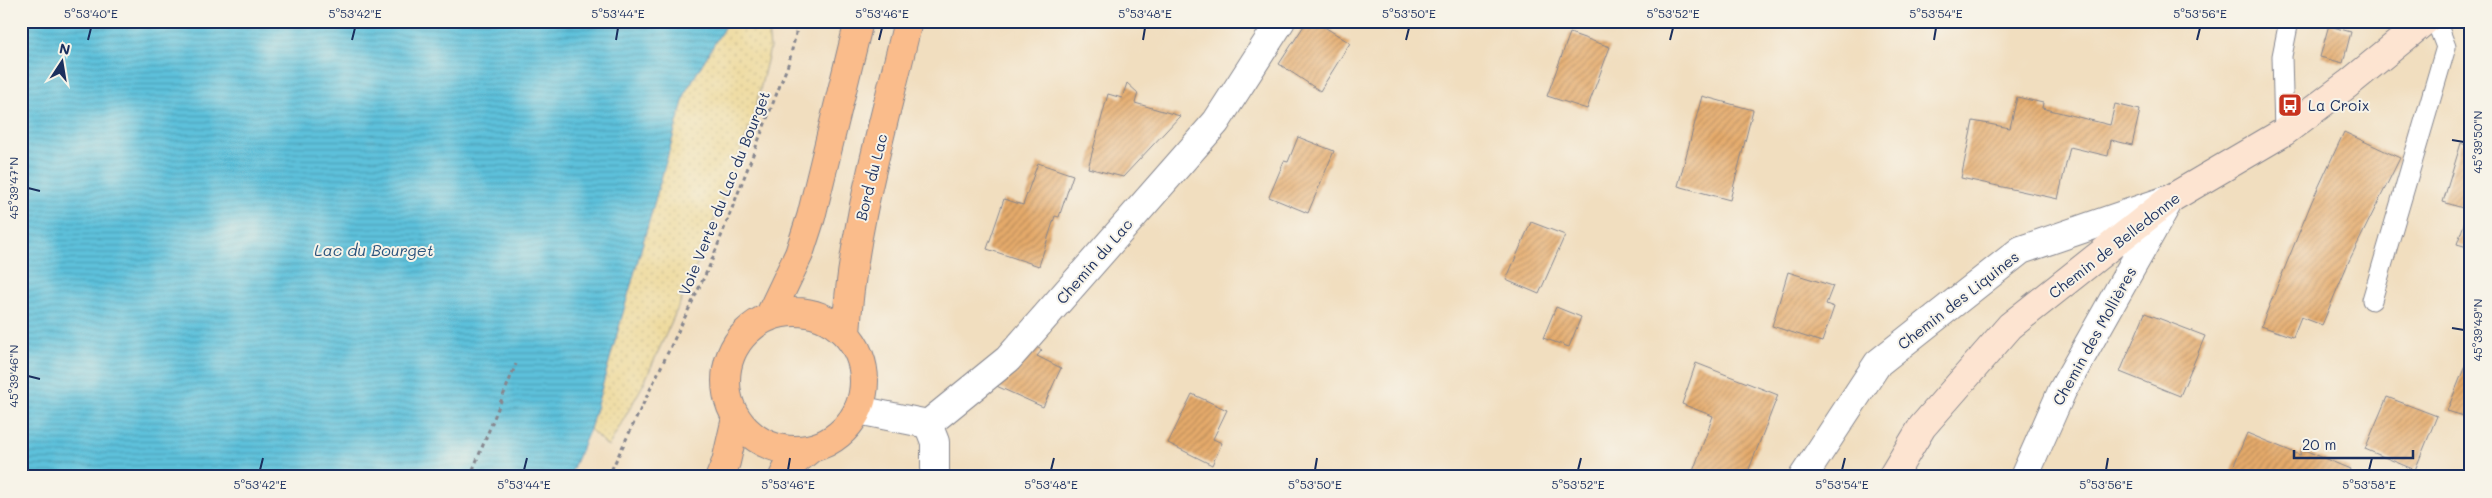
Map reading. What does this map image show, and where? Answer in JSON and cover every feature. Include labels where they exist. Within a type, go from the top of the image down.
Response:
[{"type":"main road","points":[[769,317],[798,254],[811,216],[859,21]]},
{"type":"main road","name":"Bord du Lac","points":[[846,334],[848,292],[859,224],[908,21]]},
{"type":"main road","name":"Chemin de Belledonne","points":[[1892,477],[1922,427],[2010,326],[2170,199],[2284,132],[2348,84],[2425,21]]},
{"type":"main road","points":[[782,477],[788,468],[809,450],[828,442],[845,430],[858,410],[864,387],[860,358],[846,334],[827,320],[809,314],[785,313],[769,317],[742,337],[730,356],[725,380],[726,401],[736,418],[752,436],[784,450],[809,450]]},
{"type":"main road","points":[[720,477],[726,462],[736,418]]},
{"type":"street","name":"Chemin du Lac","points":[[928,424],[1008,359],[1203,137],[1216,122],[1281,21]]},
{"type":"street","name":"Chemin des Liquines","points":[[1802,477],[1878,364],[2021,250],[2170,199]]},
{"type":"street","name":"Chemin des Mollières","points":[[2024,477],[2062,391],[2170,199]]},
{"type":"street","points":[[858,410],[928,424],[935,442],[935,477]]},
{"type":"lane","points":[[2284,132],[2282,56],[2289,21]]},
{"type":"lane","points":[[2372,300],[2446,47],[2436,21]]},
{"type":"path","name":"Voie Verte du Lac du Bourget","points":[[608,477],[710,266],[789,62],[799,21]]},
{"type":"path","points":[[470,477],[516,364]]},
{"type":"sand","points":[[728,21],[767,21],[770,48],[753,119],[694,272],[643,385],[608,447],[590,429],[686,91]]},
{"type":"water","name":"Lac du Bourget","points":[[21,21],[728,21],[686,91],[590,429],[569,477],[21,477]]},
{"type":"building","points":[[1307,21],[1315,21],[1350,43],[1320,91],[1279,64]]},
{"type":"building","points":[[2330,21],[2334,22],[2333,27],[2351,32],[2343,63],[2320,57]]},
{"type":"building","points":[[1570,33],[1610,47],[1587,109],[1547,96]]},
{"type":"building","points":[[1127,83],[1138,93],[1135,103],[1180,116],[1123,177],[1088,168],[1108,94],[1122,98]]},
{"type":"building","points":[[1702,96],[1753,110],[1730,200],[1678,186]]},
{"type":"building","points":[[2017,97],[2043,103],[2042,108],[2110,125],[2115,104],[2140,110],[2132,145],[2111,140],[2108,156],[2070,147],[2058,199],[1961,178],[1973,121],[2010,128]]},
{"type":"building","points":[[2344,132],[2400,158],[2349,261],[2322,325],[2301,317],[2293,337],[2261,326],[2312,201]]},
{"type":"building","points":[[1298,137],[1334,151],[1308,213],[1269,197],[1284,161],[1288,162]]},
{"type":"building","points":[[2461,143],[2471,147],[2471,203],[2469,210],[2443,202]]},
{"type":"building","points":[[1038,163],[1073,175],[1059,217],[1055,216],[1039,266],[987,249],[1004,199],[1023,205]]},
{"type":"building","points":[[2469,210],[2471,211],[2471,248],[2457,244]]},
{"type":"building","points":[[1531,222],[1565,235],[1539,294],[1506,280]]},
{"type":"building","points":[[1788,272],[1833,286],[1826,304],[1834,307],[1822,342],[1772,326]]},
{"type":"building","points":[[1556,307],[1581,317],[1569,347],[1543,338]]},
{"type":"building","points":[[2145,313],[2205,336],[2180,396],[2120,372]]},
{"type":"building","points":[[1030,344],[1042,350],[1037,356],[1061,368],[1043,407],[992,384]]},
{"type":"building","points":[[2471,351],[2471,418],[2447,411]]},
{"type":"building","points":[[1696,363],[1778,395],[1746,477],[1691,477],[1713,416],[1682,404]]},
{"type":"building","points":[[1192,394],[1227,410],[1213,439],[1222,443],[1212,465],[1168,443]]},
{"type":"building","points":[[2387,397],[2437,416],[2415,470],[2365,449]]},
{"type":"building","points":[[2247,433],[2300,455],[2302,449],[2350,469],[2348,474],[2354,477],[2229,477]]},
{"type":"place","name":"La Croix","points":[[2290,105]]}]
